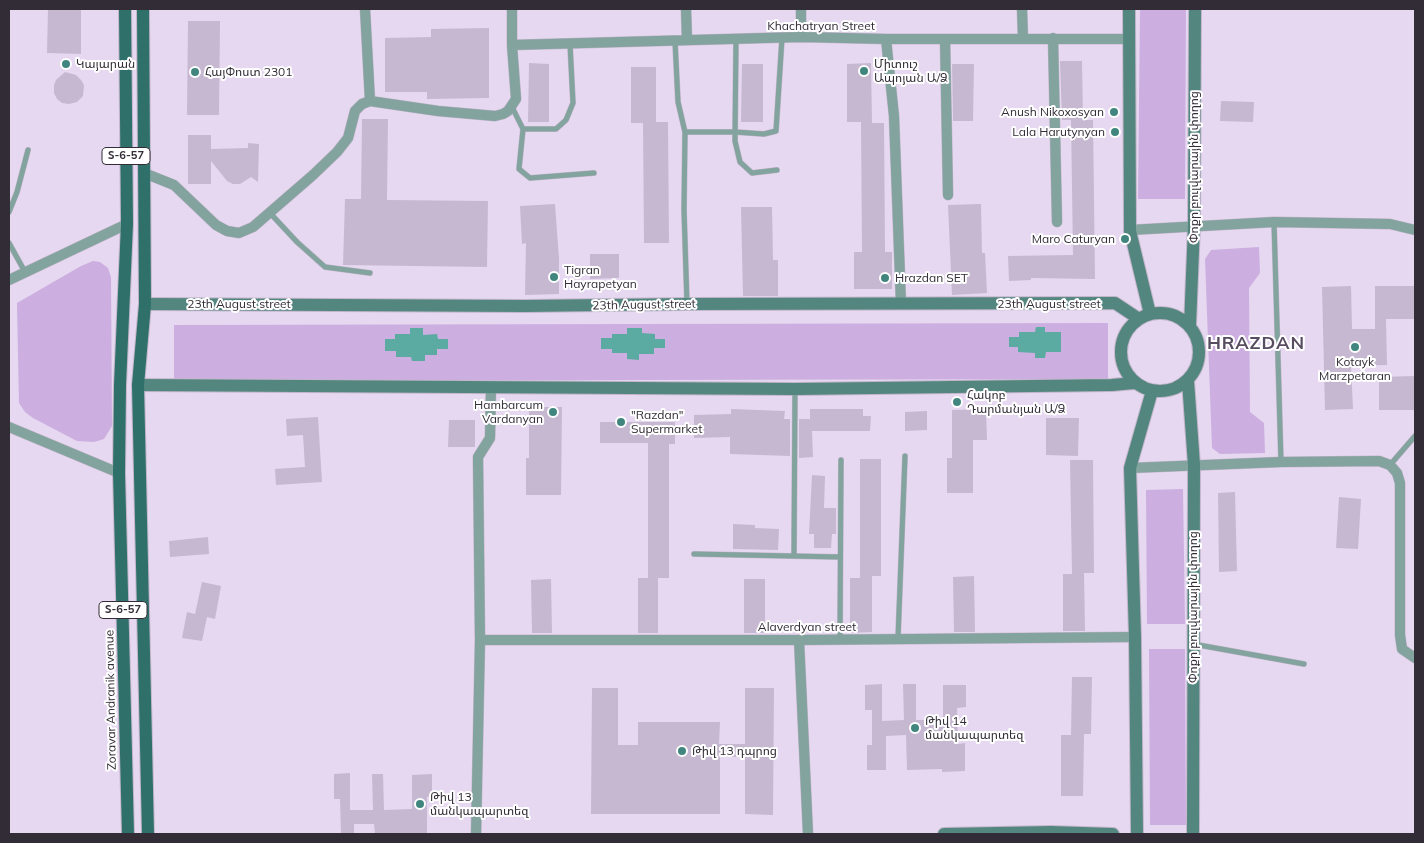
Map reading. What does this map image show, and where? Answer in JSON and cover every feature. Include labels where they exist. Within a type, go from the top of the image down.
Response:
[{"type":"main road","name":"Zoravar Andranik avenue","points":[[125,9],[127,224],[120,385],[120,473],[128,834]]},
{"type":"main road","name":"Տ-6-57","points":[[143,9],[144,304],[138,385],[148,834]]},
{"type":"main road","points":[[123,304],[144,304]]},
{"type":"main road","points":[[120,385],[138,385]]},
{"type":"street","points":[[365,9],[370,101]]},
{"type":"street","points":[[144,173],[174,185],[216,226],[227,231],[239,233],[253,226],[270,213],[336,152],[348,138],[355,111],[362,104],[370,101],[438,111],[496,116],[504,114],[512,107],[516,99],[512,45],[512,9]]},
{"type":"street","points":[[686,9],[687,40]]},
{"type":"street","points":[[801,9],[801,37]]},
{"type":"street","points":[[1022,9],[1023,38]]},
{"type":"street","points":[[1129,9],[1130,230],[1144,316]]},
{"type":"street","name":"Փոքր բուլվարային փողոց","points":[[1190,326],[1194,225],[1195,9]]},
{"type":"street","name":"Khachatryan Street","points":[[512,45],[801,37],[1129,39]]},
{"type":"street","points":[[1053,38],[1057,222]]},
{"type":"street","points":[[886,39],[894,116],[901,304]]},
{"type":"street","points":[[945,39],[948,195]]},
{"type":"street","points":[[1130,230],[1274,222],[1390,224],[1415,230]]},
{"type":"street","points":[[9,280],[127,224]]},
{"type":"street","name":"23th August street","points":[[144,304],[526,306],[1115,304],[1144,316]]},
{"type":"street","points":[[1161,312],[1172,314],[1190,326],[1198,339],[1200,354],[1196,368],[1188,381],[1171,390],[1152,391],[1134,382],[1127,374],[1121,360],[1122,344],[1128,330],[1144,316],[1161,312]]},
{"type":"street","name":"Փոքր բուլվարային փողոց","points":[[1188,381],[1194,465],[1193,834]]},
{"type":"street","points":[[138,385],[795,389],[1112,385],[1134,382]]},
{"type":"street","points":[[476,834],[480,640],[478,456],[490,438],[492,387]]},
{"type":"street","points":[[1138,834],[1130,468],[1152,391]]},
{"type":"street","points":[[9,427],[120,473]]},
{"type":"street","points":[[1130,468],[1379,460],[1390,465],[1397,473],[1400,483],[1400,635],[1402,649],[1415,658]]},
{"type":"street","name":"Alaverdyan street","points":[[480,640],[840,640],[1135,637]]},
{"type":"street","points":[[799,640],[808,834]]},
{"type":"street","points":[[944,834],[1051,832],[1113,834]]},
{"type":"lane","points":[[685,132],[764,134],[776,131],[782,38]]},
{"type":"lane","points":[[736,39],[735,141],[740,162],[752,173],[777,170]]},
{"type":"lane","points":[[675,40],[678,102],[685,132],[684,210],[688,304]]},
{"type":"lane","points":[[522,129],[556,128],[566,120],[573,103],[570,43]]},
{"type":"lane","points":[[512,107],[522,129],[519,169],[530,178],[594,173]]},
{"type":"lane","points":[[9,212],[17,192],[28,150]]},
{"type":"lane","points":[[270,213],[324,267],[370,273]]},
{"type":"lane","points":[[1274,222],[1281,462]]},
{"type":"lane","points":[[9,243],[25,272]]},
{"type":"lane","points":[[794,556],[795,389]]},
{"type":"lane","points":[[1390,465],[1415,436]]},
{"type":"lane","points":[[898,638],[905,456]]},
{"type":"lane","points":[[840,640],[841,460]]},
{"type":"lane","points":[[694,554],[840,557]]},
{"type":"lane","points":[[1193,644],[1304,664]]},
{"type":"shaded area","points":[[1140,9],[1186,9],[1185,199],[1138,199]]},
{"type":"shaded area","points":[[1259,247],[1260,273],[1249,288],[1250,412],[1264,423],[1265,453],[1220,454],[1212,448],[1205,259],[1211,250]]},
{"type":"shaded area","points":[[93,261],[100,262],[108,268],[111,277],[112,426],[104,439],[94,442],[77,441],[33,418],[25,412],[19,403],[17,303]]},
{"type":"shaded area","points":[[1108,323],[1108,379],[174,381],[174,325]]},
{"type":"shaded area","points":[[1036,327],[1045,327],[1045,332],[1061,332],[1061,352],[1046,352],[1045,358],[1035,358],[1035,353],[1018,352],[1018,347],[1009,347],[1009,337],[1019,337],[1019,332],[1035,332]]},
{"type":"shaded area","points":[[410,328],[423,328],[423,335],[437,334],[438,339],[448,339],[448,349],[437,349],[437,355],[425,355],[425,361],[412,361],[411,357],[396,357],[396,351],[385,351],[385,339],[395,339],[395,334],[410,334]]},
{"type":"shaded area","points":[[627,328],[642,328],[642,333],[655,334],[655,339],[665,339],[665,348],[654,348],[654,354],[639,354],[639,360],[627,359],[627,353],[612,353],[612,349],[601,349],[601,338],[612,338],[612,334],[627,334]]},
{"type":"shaded area","points":[[1183,489],[1185,624],[1147,624],[1146,490]]},
{"type":"shaded area","points":[[1149,649],[1185,649],[1186,825],[1150,825]]},
{"type":"building","name":"Կայարան","points":[[48,9],[81,9],[81,54],[47,53]]},
{"type":"building","points":[[188,21],[220,21],[219,115],[187,115]]},
{"type":"building","points":[[489,28],[489,98],[427,99],[427,92],[385,92],[385,38],[431,37],[431,29]]},
{"type":"building","points":[[1060,61],[1082,61],[1083,120],[1093,120],[1095,279],[1031,278],[1031,280],[1009,281],[1008,256],[1073,255],[1071,120],[1062,120]]},
{"type":"building","points":[[529,63],[549,64],[549,122],[528,122]]},
{"type":"building","points":[[871,63],[872,123],[884,123],[885,252],[892,252],[892,289],[854,289],[854,252],[862,252],[861,122],[847,122],[847,64]]},
{"type":"building","points":[[742,64],[763,64],[763,122],[741,122]]},
{"type":"building","points":[[952,64],[974,64],[973,121],[953,121]]},
{"type":"building","points":[[631,67],[656,67],[656,122],[668,122],[669,243],[644,243],[643,123],[631,123]]},
{"type":"building","points":[[65,72],[76,75],[84,85],[83,96],[77,102],[62,103],[54,93],[56,80]]},
{"type":"building","points":[[1221,101],[1254,102],[1253,122],[1220,121]]},
{"type":"building","points":[[362,119],[388,119],[387,200],[488,201],[487,267],[343,265],[345,199],[361,199]]},
{"type":"building","points":[[188,135],[211,135],[211,149],[248,148],[248,143],[259,144],[258,182],[251,177],[240,184],[233,184],[227,181],[211,161],[211,184],[188,184]]},
{"type":"building","points":[[555,204],[559,259],[559,294],[525,295],[526,243],[522,244],[520,206]]},
{"type":"building","points":[[981,204],[982,253],[985,253],[987,293],[952,295],[948,205]]},
{"type":"building","points":[[741,207],[772,207],[773,260],[778,260],[778,296],[743,296]]},
{"type":"building","points":[[590,254],[619,254],[619,278],[590,279]]},
{"type":"building","name":"Kotayk Marzpetaran","points":[[1351,286],[1352,329],[1375,329],[1375,286],[1415,286],[1415,319],[1386,319],[1387,365],[1351,366],[1353,409],[1325,410],[1322,287]]},
{"type":"building","points":[[1415,376],[1415,410],[1379,410],[1379,377]]},
{"type":"building","points":[[529,407],[562,407],[561,495],[526,495],[526,458],[529,458]]},
{"type":"building","points":[[731,409],[785,411],[784,419],[790,419],[790,456],[730,454],[730,437],[694,438],[694,415],[731,414]]},
{"type":"building","points":[[810,409],[863,409],[863,416],[871,416],[870,431],[812,431],[813,457],[799,458],[799,419],[810,419]]},
{"type":"building","points":[[986,409],[987,440],[973,440],[973,493],[947,493],[947,458],[952,458],[952,410]]},
{"type":"building","points":[[927,411],[927,430],[905,431],[905,412]]},
{"type":"building","points":[[318,417],[322,482],[276,485],[275,469],[305,467],[303,435],[287,436],[286,419]]},
{"type":"building","points":[[1046,418],[1079,418],[1078,456],[1046,455]]},
{"type":"building","points":[[449,420],[475,420],[475,447],[448,447]]},
{"type":"building","points":[[600,422],[675,422],[675,444],[669,444],[669,578],[658,578],[658,633],[638,633],[638,578],[648,578],[648,443],[600,443]]},
{"type":"building","points":[[860,459],[881,459],[881,576],[872,576],[872,632],[850,633],[850,578],[860,578]]},
{"type":"building","points":[[1070,460],[1093,460],[1094,573],[1084,573],[1085,631],[1063,631],[1063,574],[1072,574]]},
{"type":"building","points":[[812,475],[825,476],[824,508],[836,508],[836,534],[832,534],[831,548],[814,548],[814,534],[809,534]]},
{"type":"building","points":[[1235,492],[1237,571],[1219,572],[1218,493]]},
{"type":"building","points":[[1339,497],[1361,499],[1358,549],[1336,548]]},
{"type":"building","points":[[733,524],[755,525],[755,528],[779,529],[778,550],[733,549]]},
{"type":"building","points":[[208,537],[209,554],[170,557],[169,541]]},
{"type":"building","points":[[974,576],[975,632],[954,632],[953,577]]},
{"type":"building","points":[[551,579],[552,633],[532,633],[531,580]]},
{"type":"building","points":[[744,579],[765,579],[765,633],[744,633]]},
{"type":"building","points":[[202,582],[221,586],[215,619],[207,617],[202,641],[182,638],[187,612],[195,614]]},
{"type":"building","points":[[1072,677],[1092,677],[1091,734],[1084,734],[1083,796],[1061,796],[1061,735],[1071,735]]},
{"type":"building","name":"Թիվ 14 մանկապարտեզ","points":[[882,684],[882,721],[904,720],[903,684],[916,684],[916,720],[943,720],[943,685],[966,685],[966,707],[957,708],[958,744],[965,743],[965,771],[942,772],[942,769],[907,770],[906,735],[886,736],[886,770],[867,770],[867,745],[872,745],[872,710],[865,710],[865,685]]},
{"type":"building","name":"Թիվ 13 դպրոց","points":[[592,688],[618,688],[618,745],[638,745],[638,722],[720,722],[719,744],[745,744],[745,688],[774,688],[773,815],[745,814],[745,757],[720,757],[720,814],[591,814]]},
{"type":"building","name":"Թիվ 13 մանկապարտեզ","points":[[350,773],[350,810],[373,810],[372,774],[383,774],[384,810],[412,809],[412,775],[432,774],[432,796],[427,797],[427,834],[375,834],[374,824],[354,824],[354,834],[341,834],[340,799],[334,799],[334,774]]},
{"type":"place","name":"Կայարան","points":[[66,64]]},
{"type":"place","name":"Միտուշ Ապոյան Ա/Ձ","points":[[864,71]]},
{"type":"place","name":"ՀայՓոստ 2301","points":[[195,72]]},
{"type":"place","name":"Anush Nikoxosyan","points":[[1114,112]]},
{"type":"place","name":"Lala Harutynyan","points":[[1115,132]]},
{"type":"place","name":"Maro Caturyan","points":[[1125,239]]},
{"type":"place","name":"Tigran Hayrapetyan","points":[[554,277]]},
{"type":"place","name":"Hrazdan SET","points":[[885,278]]},
{"type":"place","name":"Kotayk Marzpetaran","points":[[1355,347]]},
{"type":"place","name":"Հակոբ Դարմանյան Ա/Ձ","points":[[957,402]]},
{"type":"place","name":"Hambarcum Vardanyan","points":[[553,412]]},
{"type":"place","name":"\"Razdan\" Supermarket","points":[[621,422]]},
{"type":"place","name":"Թիվ 14 մանկապարտեզ","points":[[915,728]]},
{"type":"place","name":"Թիվ 13 դպրոց","points":[[682,751]]},
{"type":"place","name":"Թիվ 13 մանկապարտեզ","points":[[420,804]]},
{"type":"district","name":"HRAZDAN","points":[[1256,344]]}]
